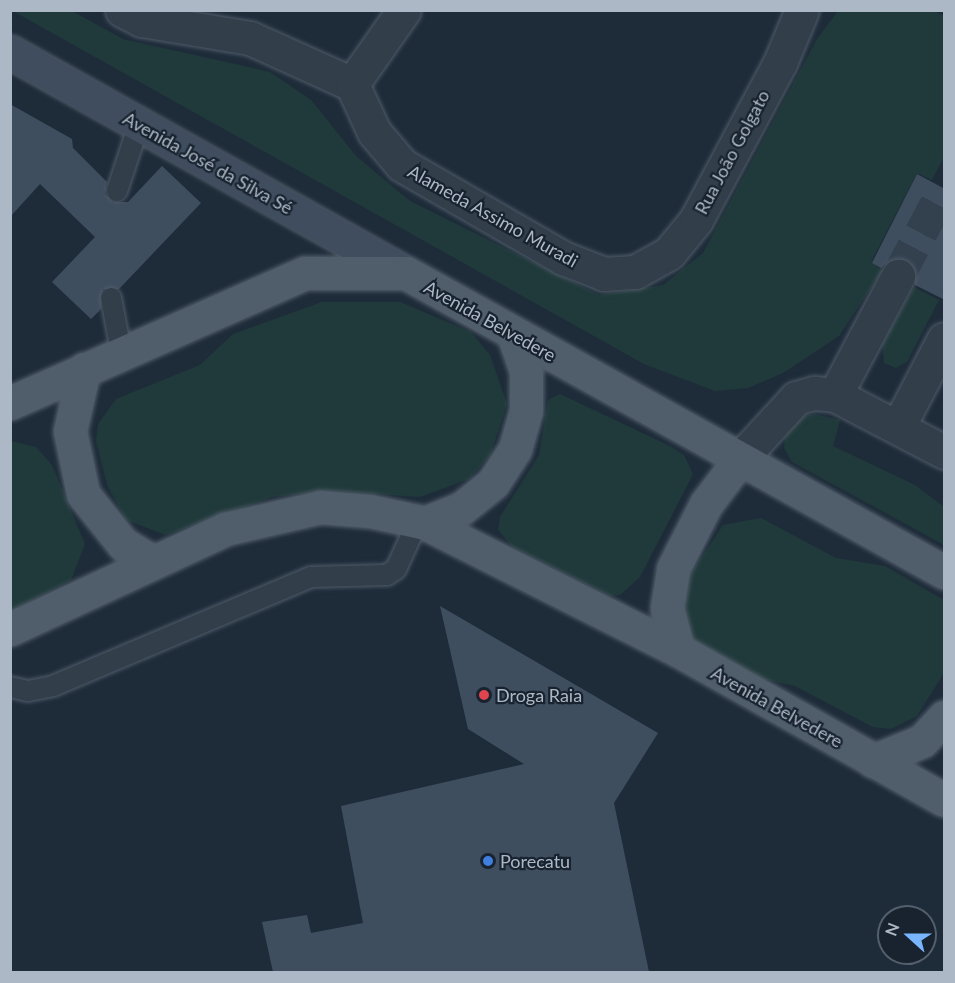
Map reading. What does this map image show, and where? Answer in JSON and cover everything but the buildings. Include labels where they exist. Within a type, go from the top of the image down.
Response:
[{"type":"main road","name":"Avenida José da Silva Sé","points":[[10,52],[406,273]]},
{"type":"main road","name":"Avenida Belvedere","points":[[10,403],[122,351],[305,273],[406,273],[945,572]]},
{"type":"main road","points":[[422,522],[462,508],[493,483],[515,449],[526,401],[526,371],[513,334]]},
{"type":"main road","points":[[84,369],[70,431],[80,484],[101,521],[151,561]]},
{"type":"main road","points":[[678,650],[667,608],[673,569],[706,504],[740,459]]},
{"type":"main road","name":"Avenida Belvedere","points":[[10,629],[151,561],[225,529],[320,507],[422,522],[678,650],[945,800]]},
{"type":"main road","points":[[873,761],[922,741],[945,717]]},
{"type":"street","points":[[122,10],[142,20],[250,38],[352,84],[404,10]]},
{"type":"street","name":"Rua João Golgato","points":[[635,272],[669,253],[696,220],[802,10]]},
{"type":"street","name":"Alameda Assimo Muradi","points":[[352,84],[374,132],[402,165],[563,258],[604,274],[635,272]]},
{"type":"street","points":[[835,395],[898,276]]},
{"type":"street","points":[[898,427],[945,339]]},
{"type":"street","points":[[740,459],[796,398],[835,395],[945,452]]},
{"type":"lane","points":[[117,191],[139,124]]},
{"type":"lane","points":[[111,298],[122,351]]},
{"type":"lane","points":[[10,687],[53,686],[311,577],[387,574],[396,569],[422,522]]},
{"type":"green space","points":[[13,11],[72,11],[123,39],[270,72],[311,100],[356,156],[410,201],[599,295],[663,285],[703,253],[817,39],[838,11],[934,11],[944,16],[944,157],[932,180],[917,173],[871,262],[883,270],[839,336],[783,373],[748,388],[715,391],[644,364]]},
{"type":"green space","points":[[914,287],[939,300],[907,362],[896,368],[884,363],[882,345]]},
{"type":"green space","points":[[322,302],[400,302],[471,332],[490,355],[507,404],[490,456],[469,479],[420,497],[330,491],[272,497],[166,535],[126,520],[107,485],[96,441],[98,424],[116,399],[200,365],[233,334]]},
{"type":"green space","points":[[560,394],[672,447],[684,455],[693,474],[640,577],[620,595],[609,596],[512,547],[498,530],[500,517],[539,455],[548,400]]},
{"type":"green space","points":[[815,414],[840,420],[833,446],[915,485],[944,507],[944,545],[792,462],[784,448],[786,428],[798,417]]},
{"type":"green space","points":[[11,441],[36,447],[52,465],[85,544],[71,580],[11,611]]},
{"type":"green space","points":[[761,518],[836,558],[885,566],[944,600],[944,673],[917,716],[891,729],[873,727],[795,686],[761,679],[696,645],[688,634],[680,590],[723,525]]},
{"type":"tunnel","points":[[898,276],[944,189]]},
{"type":"place","name":"Droga Raia","points":[[484,695]]},
{"type":"place","name":"Porecatu","points":[[488,861]]}]
